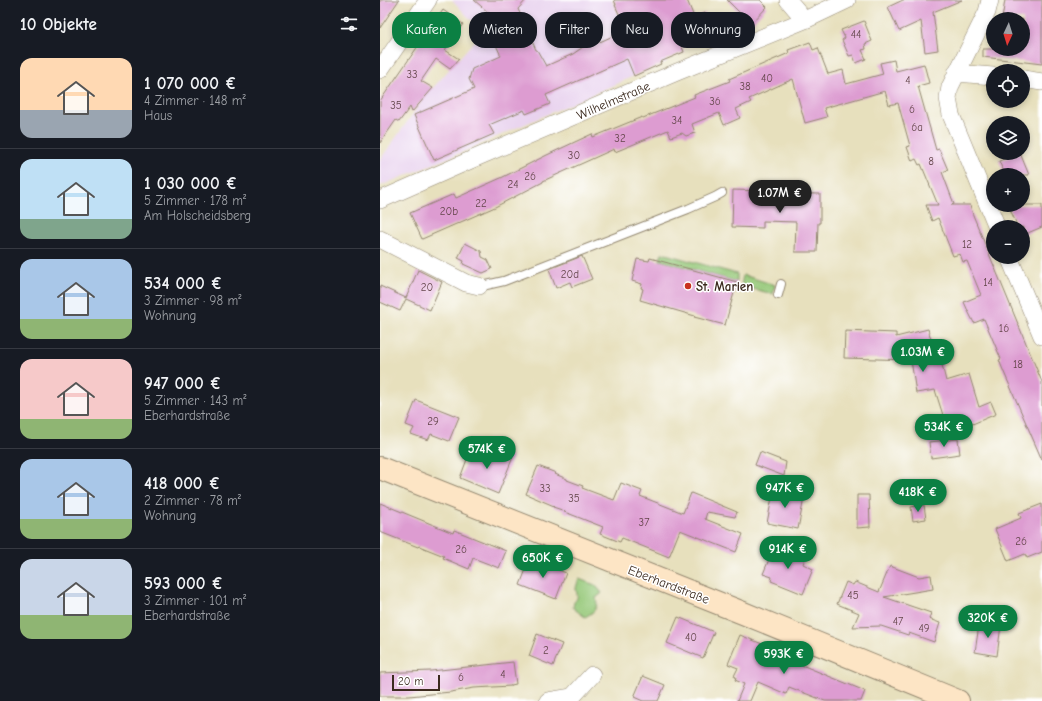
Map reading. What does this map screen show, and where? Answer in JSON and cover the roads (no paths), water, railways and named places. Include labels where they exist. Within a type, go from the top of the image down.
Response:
[{"type":"main road","name":"Eberhardstraße","points":[[380,468],[743,613],[958,701]]},
{"type":"street","points":[[380,70],[428,0]]},
{"type":"street","points":[[788,0],[805,20]]},
{"type":"street","name":"Wilhelmstraße","points":[[380,200],[677,72],[805,20],[847,0]]},
{"type":"street","points":[[990,0],[987,12],[956,73],[950,87],[948,98],[951,115],[994,220]]},
{"type":"street","points":[[956,73],[986,75]]},
{"type":"street","points":[[1030,80],[1042,82]]},
{"type":"street","points":[[380,239],[466,283],[481,286]]},
{"type":"street","points":[[1012,264],[1042,336]]},
{"type":"street","points":[[548,701],[572,697],[592,675]]},
{"type":"lane","points":[[481,286],[504,281],[688,209],[722,193]]},
{"type":"lane","points":[[778,295],[781,284]]},
{"type":"place","name":"St. Marien","points":[[688,286]]}]
